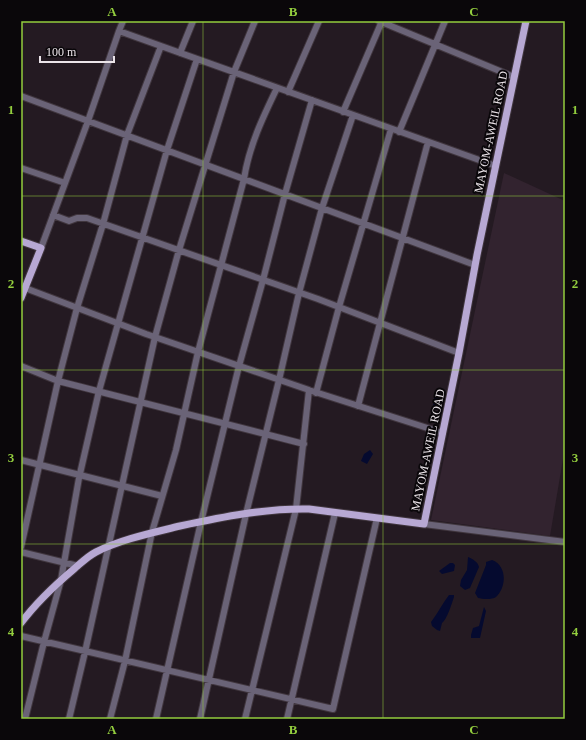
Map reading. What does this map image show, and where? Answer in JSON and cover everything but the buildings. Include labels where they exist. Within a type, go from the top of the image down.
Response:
[{"type":"main road","name":"MAYOM-AWEIL ROAD","points":[[21,623],[31,609],[61,580],[95,553],[152,532],[246,514],[296,509],[424,524],[460,353],[475,265],[526,21]]},
{"type":"main road","points":[[21,241],[41,248],[21,298]]},
{"type":"street","points":[[41,248],[123,21]]},
{"type":"street","points":[[180,53],[193,21]]},
{"type":"street","points":[[69,719],[155,337],[234,72],[255,21]]},
{"type":"street","points":[[288,92],[319,21]]},
{"type":"street","points":[[343,112],[381,21],[514,77]]},
{"type":"street","points":[[399,132],[445,21]]},
{"type":"street","points":[[119,32],[496,166]]},
{"type":"street","points":[[21,547],[58,381],[77,308],[103,224],[127,136],[161,46]]},
{"type":"street","points":[[25,719],[61,580],[80,475],[99,391],[141,237],[167,150],[197,59]]},
{"type":"street","points":[[110,719],[125,661],[152,532],[176,450],[198,352],[244,179],[246,166],[260,123],[277,88]]},
{"type":"street","points":[[21,96],[475,265]]},
{"type":"street","points":[[156,719],[201,522],[239,366],[264,280],[285,194],[312,100]]},
{"type":"street","points":[[200,719],[246,514],[299,292],[322,208],[353,115]]},
{"type":"street","points":[[316,392],[391,129]]},
{"type":"street","points":[[358,406],[428,142]]},
{"type":"street","points":[[21,168],[65,183]]},
{"type":"street","points":[[53,215],[70,221],[77,218],[87,218],[299,292],[460,353]]},
{"type":"street","points":[[25,288],[198,352],[309,390],[443,433]]},
{"type":"street","points":[[21,366],[58,381],[304,444]]},
{"type":"street","points":[[245,719],[296,509],[309,390]]},
{"type":"street","points":[[21,460],[162,496]]},
{"type":"street","points":[[287,719],[335,513]]},
{"type":"street","points":[[21,636],[332,709],[377,518]]},
{"type":"street","points":[[424,524],[565,542]]},
{"type":"street","points":[[21,552],[78,566]]},
{"type":"shaded area","points":[[504,173],[565,201],[565,447],[550,536],[431,520]]},
{"type":"water","points":[[435,393],[440,394],[441,398],[440,404],[436,410],[433,407]]},
{"type":"water","points":[[370,450],[373,454],[367,464],[361,461],[364,454]]},
{"type":"water","points":[[468,557],[475,561],[479,567],[470,588],[465,590],[460,586],[461,580],[467,570]]},
{"type":"water","points":[[492,560],[501,567],[503,572],[504,577],[502,588],[494,598],[478,598],[475,593],[486,562]]},
{"type":"water","points":[[450,563],[455,565],[454,571],[442,574],[439,571]]},
{"type":"water","points":[[449,595],[454,595],[454,597],[440,631],[432,626],[431,622]]},
{"type":"water","points":[[484,607],[486,611],[480,638],[471,638],[473,628],[479,626]]}]
